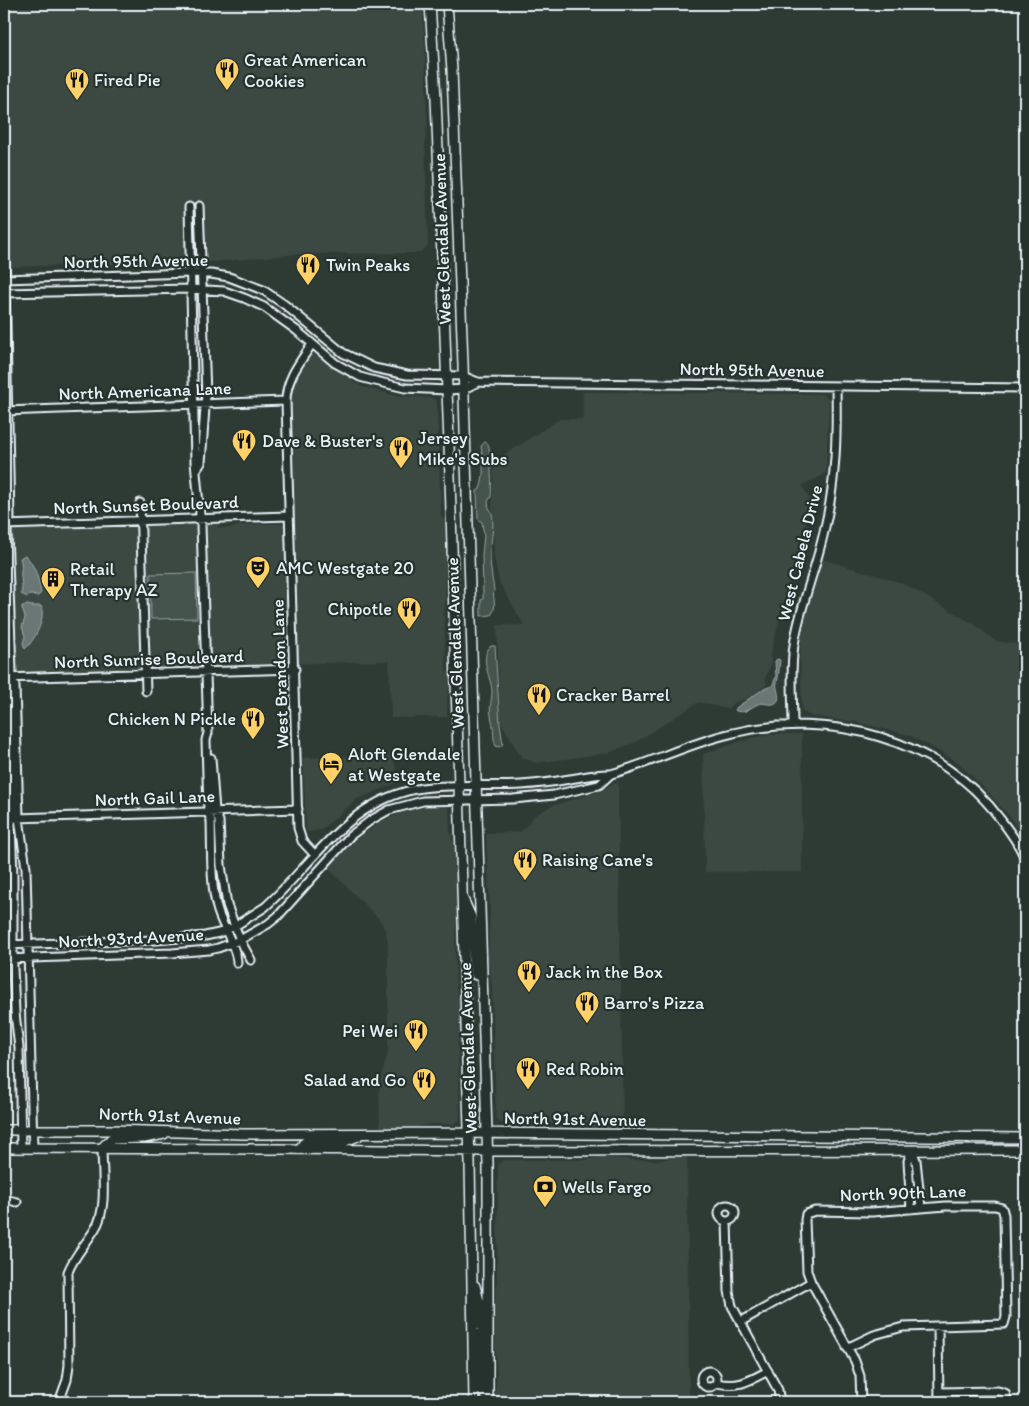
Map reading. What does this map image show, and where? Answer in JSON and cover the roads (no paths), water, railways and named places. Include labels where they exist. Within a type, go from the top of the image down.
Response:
[{"type":"main road","name":"West Glendale Avenue","points":[[430,4],[436,98],[460,799],[470,1151],[474,1402]]},
{"type":"main road","name":"West Glendale Avenue","points":[[447,4],[452,70],[464,389],[482,975],[487,1152],[488,1399]]},
{"type":"main road","points":[[462,897],[471,917],[474,971],[476,975],[482,975]]},
{"type":"main road","name":"North 91st Avenue","points":[[4,1130],[94,1129],[243,1134],[469,1133],[1025,1138]]},
{"type":"main road","points":[[102,1148],[111,1139],[154,1137],[174,1132]]},
{"type":"main road","points":[[300,1149],[306,1142],[345,1140],[365,1134]]},
{"type":"main road","points":[[669,1150],[670,1136]]},
{"type":"main road","points":[[912,1150],[914,1144],[940,1144],[951,1138]]},
{"type":"main road","name":"North 91st Avenue","points":[[4,1148],[487,1152],[1025,1150]]},
{"type":"main road","points":[[472,1277],[479,1301],[480,1325],[488,1335]]},
{"type":"main road","points":[[473,1334],[481,1338],[482,1391],[488,1399]]},
{"type":"street","points":[[197,469],[201,462],[206,394],[199,206]]},
{"type":"street","points":[[189,207],[194,404],[208,733],[206,740],[212,812],[215,899],[225,931],[235,950],[237,963]]},
{"type":"street","points":[[4,234],[6,410],[10,519],[5,525]]},
{"type":"street","name":"North 95th Avenue","points":[[5,279],[190,273],[229,277],[263,290],[290,308],[343,353],[363,364],[394,374],[463,376],[478,382],[1025,388]]},
{"type":"street","name":"North 95th Avenue","points":[[5,293],[190,288],[224,291],[253,301],[272,312],[343,368],[371,380],[405,388],[447,390],[464,389],[478,382]]},
{"type":"street","name":"West Brandon Lane","points":[[312,344],[289,381],[286,390],[286,402],[298,828],[300,837],[305,845],[316,855]]},
{"type":"street","name":"West Cabela Drive","points":[[792,725],[794,646],[804,601],[825,528],[833,486],[837,436],[836,387]]},
{"type":"street","name":"North Americana Lane","points":[[6,410],[286,402]]},
{"type":"street","points":[[4,503],[8,678],[16,818],[21,824],[26,868],[33,1148]]},
{"type":"street","points":[[140,503],[146,692]]},
{"type":"street","name":"North Sunset Boulevard","points":[[5,525],[289,516]]},
{"type":"street","name":"North Sunrise Boulevard","points":[[8,678],[295,669]]},
{"type":"street","points":[[611,774],[731,733],[767,726],[792,725],[845,729],[877,736],[904,745],[940,763],[966,782],[989,805],[1008,830],[1025,859]]},
{"type":"street","name":"North 93rd Avenue","points":[[4,944],[188,938],[225,931],[265,908],[351,818],[384,799],[423,788],[541,783],[599,773],[611,774]]},
{"type":"street","name":"North 93rd Avenue","points":[[4,959],[181,952],[209,950],[231,944],[268,924],[278,916],[350,836],[371,820],[389,810],[423,801],[522,798],[561,794],[599,785],[611,774]]},
{"type":"street","name":"North Gail Lane","points":[[16,818],[298,809]]},
{"type":"street","points":[[212,812],[219,821],[221,865],[229,915],[251,960]]},
{"type":"street","points":[[16,818],[11,824],[15,1013],[19,1048],[21,1148]]},
{"type":"street","points":[[59,1402],[67,1380],[69,1365],[68,1272],[71,1264],[100,1221],[102,1148]]},
{"type":"street","points":[[912,1150],[916,1160],[921,1208]]},
{"type":"street","points":[[911,1209],[908,1160],[912,1150]]},
{"type":"street","points":[[4,1199],[16,1202]]},
{"type":"street","name":"North 90th Lane","points":[[811,1282],[807,1271],[806,1214],[815,1211],[872,1212],[921,1208],[995,1206],[1002,1208],[1005,1234],[1006,1317],[1004,1324],[938,1326]]},
{"type":"street","points":[[728,1221],[728,1291],[732,1306],[778,1390],[780,1402]]},
{"type":"street","points":[[740,1322],[811,1282],[855,1361],[860,1376],[861,1402]]},
{"type":"street","points":[[847,1348],[874,1335],[903,1327],[938,1326],[939,1402]]},
{"type":"street","points":[[717,1383],[728,1386],[737,1385],[768,1372]]},
{"type":"street","points":[[939,1392],[998,1391],[1005,1393],[1008,1402]]},
{"type":"place","name":"Great American Cookies","points":[[227,91]]},
{"type":"place","name":"Fired Pie","points":[[77,101]]},
{"type":"place","name":"Twin Peaks","points":[[308,286]]},
{"type":"place","name":"Dave & Buster's","points":[[244,462]]},
{"type":"place","name":"Jersey Mike's Subs","points":[[401,469]]},
{"type":"place","name":"AMC Westgate 20","points":[[258,589]]},
{"type":"place","name":"Retail Therapy AZ","points":[[53,600]]},
{"type":"place","name":"Chipotle","points":[[409,630]]},
{"type":"place","name":"Cracker Barrel","points":[[539,716]]},
{"type":"place","name":"Chicken N Pickle","points":[[253,740]]},
{"type":"place","name":"Aloft Glendale at Westgate","points":[[331,785]]},
{"type":"place","name":"Raising Cane's","points":[[525,881]]},
{"type":"place","name":"Jack in the Box","points":[[529,993]]},
{"type":"place","name":"Barro's Pizza","points":[[587,1024]]},
{"type":"place","name":"Pei Wei","points":[[416,1052]]},
{"type":"place","name":"Red Robin","points":[[528,1090]]},
{"type":"place","name":"Salad and Go","points":[[424,1101]]},
{"type":"place","name":"Wells Fargo","points":[[545,1208]]}]
